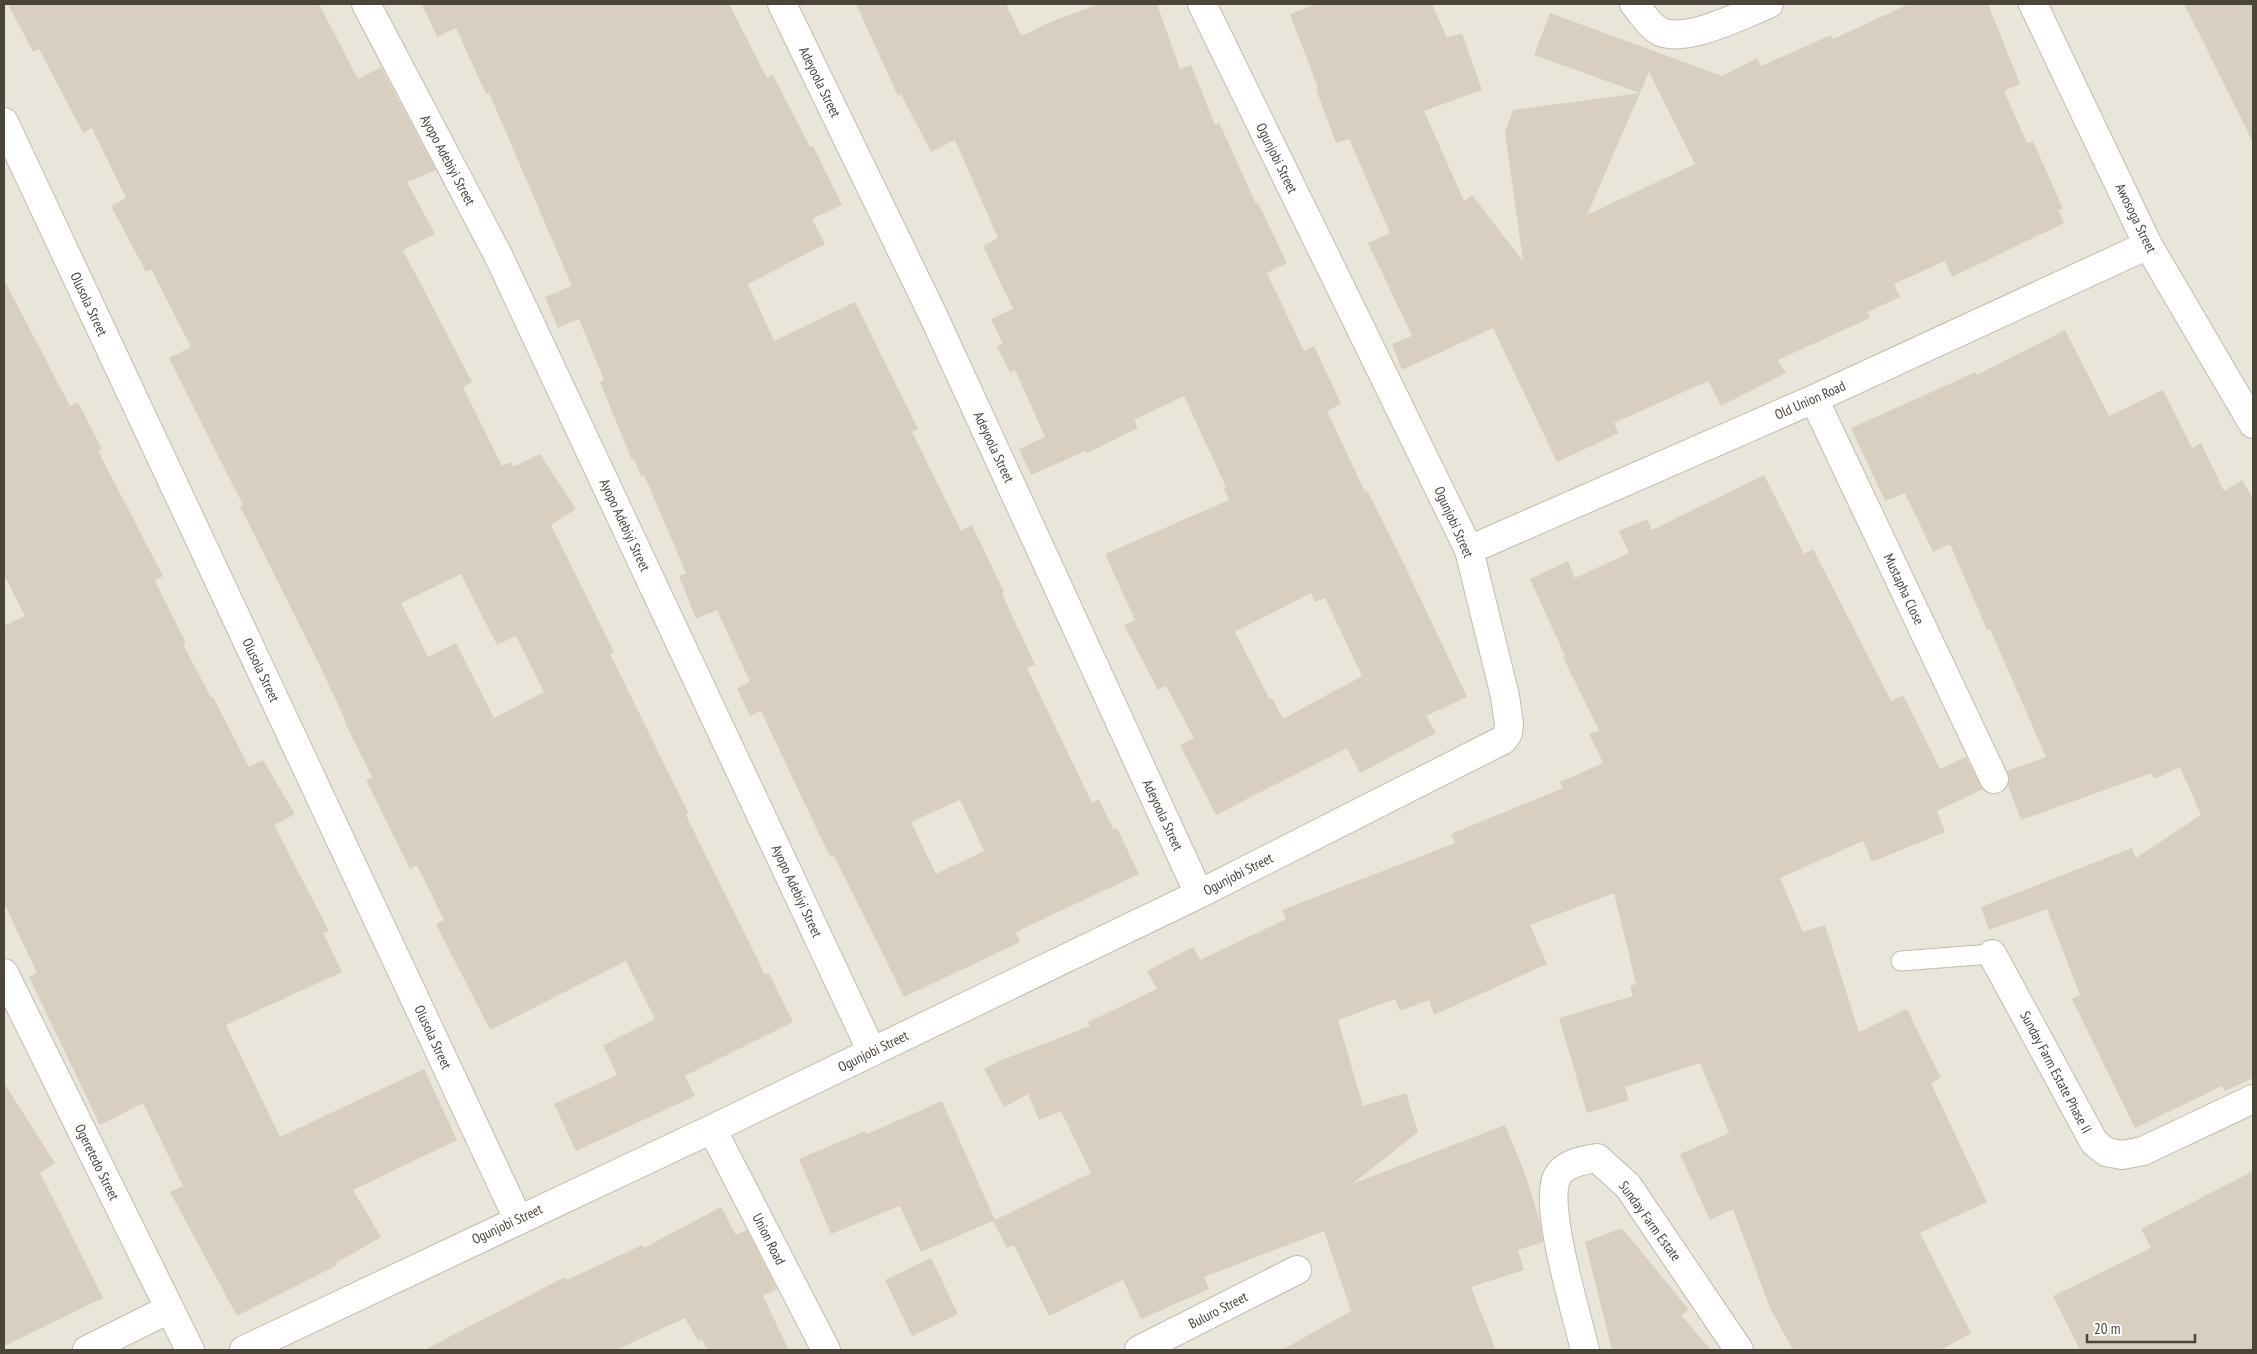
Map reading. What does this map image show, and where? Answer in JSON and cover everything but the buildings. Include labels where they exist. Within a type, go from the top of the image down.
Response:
[{"type":"street","name":"Ayopo Adebiyi Street","points":[[366,4],[499,257],[872,1052]]},
{"type":"street","name":"Adeyoola Street","points":[[782,4],[932,312],[1199,894]]},
{"type":"street","name":"Ogunjobi Street","points":[[244,1350],[712,1129],[1199,894],[1503,740],[1508,733],[1509,724],[1505,696],[1469,550],[1202,4]]},
{"type":"street","points":[[1634,4],[1654,28],[1672,35],[1694,33],[1770,4]]},
{"type":"street","name":"Awosoga Street","points":[[2033,4],[2148,245],[2253,424]]},
{"type":"street","name":"Olusola Street","points":[[4,122],[518,1219]]},
{"type":"street","name":"Old Union Road","points":[[1469,550],[1814,399],[2148,245]]},
{"type":"street","name":"Mustapha Close","points":[[1814,399],[1994,780]]},
{"type":"street","name":"Sunday Farm Estate Phase II","points":[[1992,954],[2094,1142],[2106,1152],[2122,1156],[2143,1151],[2253,1099]]},
{"type":"street","name":"Ogeretedo Street","points":[[4,973],[190,1350]]},
{"type":"street","name":"Union Road","points":[[712,1129],[826,1350]]},
{"type":"street","name":"Sunday Farm Estate","points":[[1585,1350],[1554,1220],[1553,1192],[1558,1176],[1575,1162],[1597,1158],[1628,1186],[1739,1350]]},
{"type":"street","name":"Buluro Street","points":[[1139,1350],[1297,1270]]},
{"type":"street","points":[[87,1350],[169,1309]]},
{"type":"lane","name":"Sunday Farm Estate Phase II","points":[[1901,961],[1992,954]]},
{"type":"shaded area","points":[[4,4],[2253,4],[2253,1350],[4,1350]]}]
